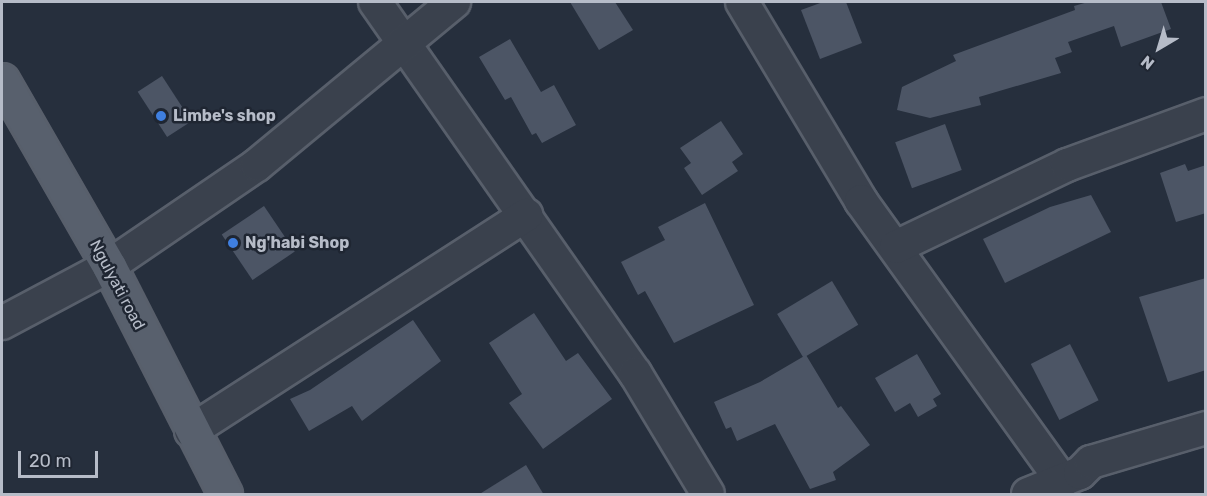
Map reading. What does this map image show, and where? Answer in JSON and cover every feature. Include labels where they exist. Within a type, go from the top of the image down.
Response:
[{"type":"main road","name":"Ngulyati road","points":[[2,80],[109,266],[225,495]]},
{"type":"street","points":[[375,2],[400,43],[526,214],[634,373],[708,495]]},
{"type":"street","points":[[2,323],[109,266],[257,165],[326,110],[400,43],[454,2]]},
{"type":"street","points":[[742,2],[861,201],[1062,481]]},
{"type":"street","points":[[896,247],[1067,165],[1206,114]]},
{"type":"street","points":[[191,431],[526,214]]},
{"type":"street","points":[[1028,495],[1080,473],[1091,462],[1206,428]]},
{"type":"building","points":[[570,2],[615,2],[633,30],[599,50]]},
{"type":"building","points":[[823,2],[846,2],[862,43],[820,59],[801,10]]},
{"type":"building","points":[[1088,2],[1161,2],[1171,29],[1121,47],[1114,26],[1068,42],[1072,52],[1055,58],[1061,73],[979,97],[981,105],[930,118],[897,110],[902,87],[956,61],[953,55],[1075,10],[1074,6]]},
{"type":"building","points":[[510,39],[541,92],[554,85],[576,125],[542,143],[536,133],[532,135],[511,97],[505,100],[479,57]]},
{"type":"building","points":[[162,76],[191,121],[167,137],[138,92]]},
{"type":"building","points":[[721,121],[743,154],[732,162],[738,171],[702,195],[684,168],[691,163],[680,148]]},
{"type":"building","points":[[945,124],[962,170],[912,188],[895,142]]},
{"type":"building","points":[[1185,164],[1188,171],[1206,165],[1206,213],[1176,222],[1160,173]]},
{"type":"building","points":[[1091,195],[1111,232],[1005,283],[983,239],[1050,207]]},
{"type":"building","points":[[705,203],[754,305],[674,343],[645,291],[638,295],[621,262],[665,240],[658,227]]},
{"type":"building","points":[[264,206],[295,252],[252,280],[222,235]]},
{"type":"building","points":[[1206,278],[1206,370],[1168,382],[1139,297]]},
{"type":"building","points":[[832,281],[858,325],[803,358],[777,314]]},
{"type":"building","points":[[534,313],[566,361],[578,353],[612,399],[543,449],[509,403],[522,394],[489,343]]},
{"type":"building","points":[[413,320],[441,361],[362,421],[352,406],[309,431],[290,399],[310,390]]},
{"type":"building","points":[[1070,344],[1099,400],[1059,420],[1031,364]]},
{"type":"building","points":[[917,354],[941,394],[933,399],[937,406],[918,417],[910,403],[895,412],[875,378]]},
{"type":"building","points":[[806,355],[838,408],[841,406],[870,445],[833,472],[836,480],[810,489],[775,424],[737,441],[731,427],[726,429],[714,402],[760,382]]},
{"type":"building","points":[[526,465],[544,495],[478,495]]},
{"type":"place","name":"Limbe's shop","points":[[161,116]]},
{"type":"place","name":"Ng'habi Shop","points":[[233,243]]}]
